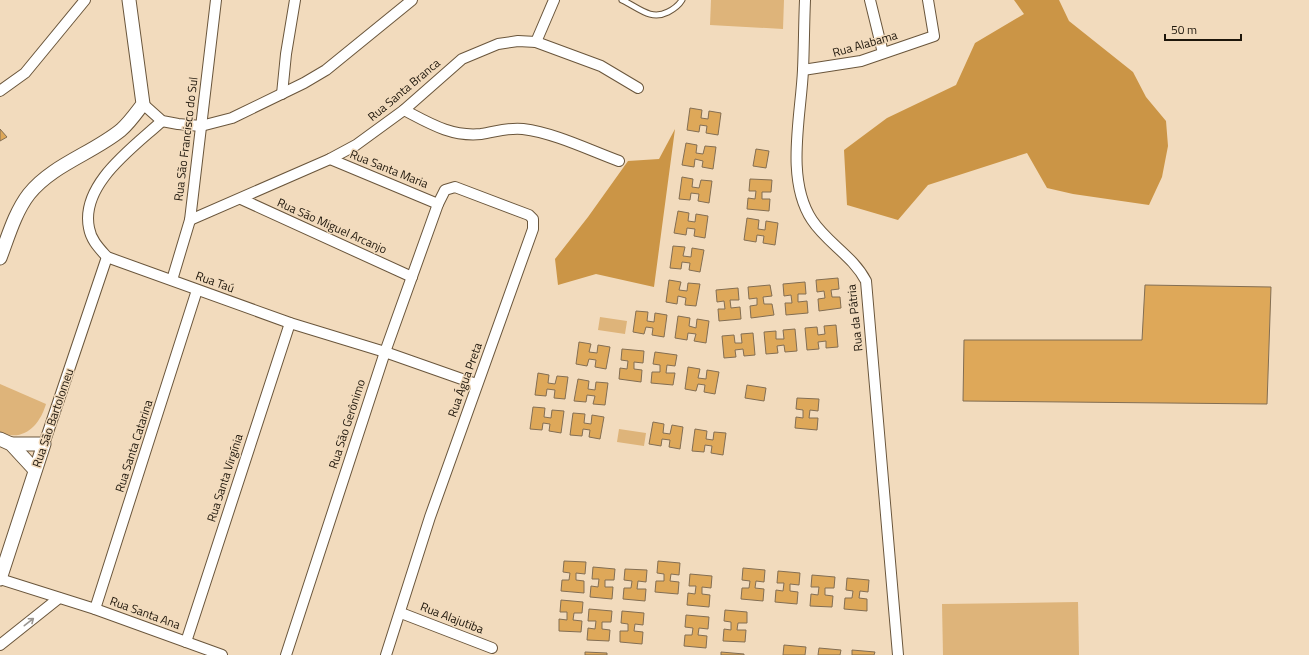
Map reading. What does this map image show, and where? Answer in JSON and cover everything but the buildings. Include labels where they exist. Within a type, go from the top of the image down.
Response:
[{"type":"street","points":[[0,91],[25,73],[85,0]]},
{"type":"street","points":[[129,0],[143,104],[162,121],[201,126],[232,118],[282,94],[326,70],[412,0]]},
{"type":"street","name":"Rua São Francisco do Sul","points":[[172,280],[190,220],[216,0]]},
{"type":"street","points":[[282,94],[286,54],[295,0]]},
{"type":"street","points":[[536,42],[554,0]]},
{"type":"street","name":"Rua da Pátria","points":[[805,0],[803,70],[797,162],[798,182],[804,202],[812,220],[852,261],[866,281],[898,655]]},
{"type":"street","points":[[870,0],[883,53]]},
{"type":"street","name":"Rua Alabama","points":[[803,70],[847,64],[934,36],[928,0]]},
{"type":"street","name":"Rua Santa Branca","points":[[190,220],[330,159],[356,145],[404,110],[462,59],[498,44],[518,41],[536,42],[601,66],[638,88]]},
{"type":"street","points":[[0,258],[21,206],[30,193],[62,167],[120,130],[132,120],[143,104]]},
{"type":"street","points":[[404,110],[446,131],[460,134],[480,134],[522,128],[543,132],[619,161]]},
{"type":"street","points":[[107,257],[96,244],[89,229],[88,216],[91,200],[98,184],[126,152],[162,121]]},
{"type":"street","name":"Rua Santa Maria","points":[[330,159],[438,204]]},
{"type":"street","name":"Rua Água Preta","points":[[386,655],[401,613],[430,517],[476,384],[531,238],[534,224],[529,215],[455,187],[445,190],[438,204]]},
{"type":"street","name":"Rua São Miguel Arcanjo","points":[[241,199],[412,277]]},
{"type":"street","name":"Rua São Gerônimo","points":[[286,655],[385,352],[438,204]]},
{"type":"street","name":"Rua Taú","points":[[107,257],[290,323],[385,352],[476,384]]},
{"type":"street","name":"Rua São Bartolomeu","points":[[0,579],[107,257]]},
{"type":"street","name":"Rua Santa Catarina","points":[[95,609],[198,290]]},
{"type":"street","name":"Rua Santa Virgínia","points":[[186,642],[290,323]]},
{"type":"street","points":[[5,441],[44,444]]},
{"type":"street","points":[[5,441],[35,470]]},
{"type":"street","name":"Rua Santa Ana","points":[[0,579],[95,609],[222,655]]},
{"type":"street","points":[[0,645],[59,598]]},
{"type":"street","name":"Rua Alajutiba","points":[[401,613],[492,648]]},
{"type":"lane","points":[[622,0],[647,14],[654,16],[670,11],[682,0]]},
{"type":"shaded area","points":[[711,0],[784,0],[783,29],[710,25]]},
{"type":"shaded area","points":[[1014,0],[1059,0],[1069,21],[1133,72],[1146,97],[1166,121],[1168,146],[1162,177],[1149,205],[1073,194],[1047,188],[1027,153],[928,185],[898,220],[847,205],[844,150],[887,118],[956,85],[975,43],[1024,14]]},
{"type":"shaded area","points":[[675,129],[654,287],[596,274],[558,285],[555,259],[588,217],[628,161],[659,159]]},
{"type":"shaded area","points":[[600,317],[627,321],[625,334],[598,330]]},
{"type":"shaded area","points":[[0,384],[46,404],[40,419],[23,434],[8,435],[0,432]]},
{"type":"shaded area","points":[[619,429],[646,433],[644,446],[617,442]]},
{"type":"shaded area","points":[[1078,602],[1079,655],[943,655],[942,604]]}]
